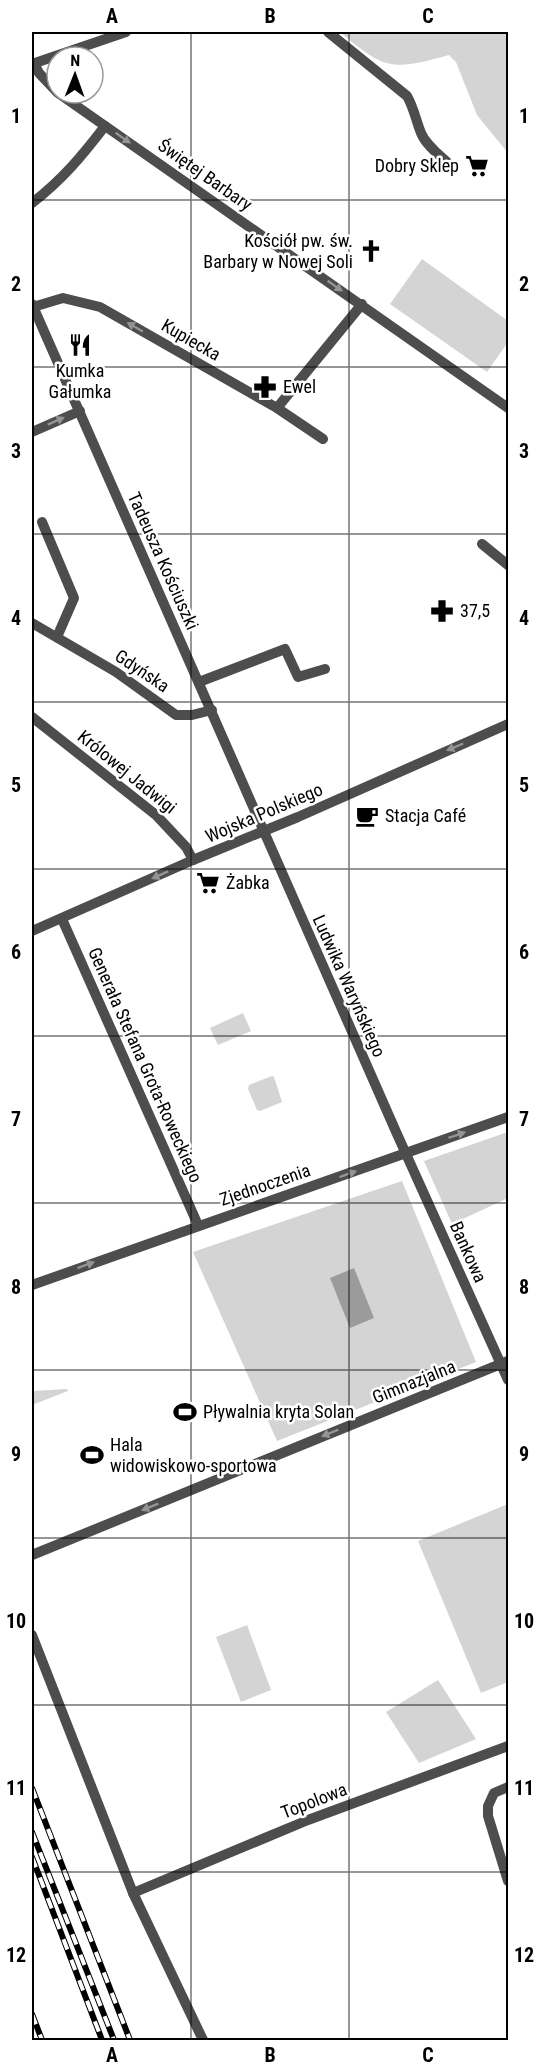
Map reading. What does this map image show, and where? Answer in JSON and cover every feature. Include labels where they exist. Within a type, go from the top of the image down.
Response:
[{"type":"street","points":[[33,63],[126,32]]},
{"type":"street","points":[[328,32],[407,96],[422,135],[447,162]]},
{"type":"street","name":"Świętej Barbary","points":[[33,63],[45,80]]},
{"type":"street","name":"Świętej Barbary","points":[[75,105],[508,408]]},
{"type":"street","points":[[32,203],[55,185],[80,159],[105,126]]},
{"type":"street","name":"Kupiecka","points":[[32,306],[63,298],[100,307],[277,408],[323,439]]},
{"type":"street","points":[[277,408],[362,304]]},
{"type":"street","name":"Tadeusza Kościuszki","points":[[32,306],[212,710],[263,831]]},
{"type":"street","points":[[32,432],[80,411]]},
{"type":"street","points":[[42,522],[74,598],[57,638]]},
{"type":"street","points":[[483,544],[508,565]]},
{"type":"street","name":"Gdyńska","points":[[32,623],[116,672],[176,715],[192,715],[212,710]]},
{"type":"street","points":[[199,682],[285,648],[298,677],[325,669]]},
{"type":"street","name":"Królowej Jadwigi","points":[[32,717],[156,815],[186,847],[193,860]]},
{"type":"street","name":"Wojska Polskiego","points":[[32,932],[508,724]]},
{"type":"street","name":"Ludwika Waryńskiego","points":[[263,831],[405,1153]]},
{"type":"street","name":"Generała Stefana Grota-Roweckiego","points":[[62,918],[198,1225]]},
{"type":"street","name":"Zjednoczenia","points":[[32,1285],[508,1117]]},
{"type":"street","name":"Bankowa","points":[[405,1153],[505,1362],[508,1380]]},
{"type":"street","name":"Gimnazjalna","points":[[32,1555],[505,1362]]},
{"type":"street","points":[[32,1635],[133,1893],[203,2040]]},
{"type":"street","name":"Topolowa","points":[[133,1893],[308,1820],[508,1746]]},
{"type":"street","points":[[508,1787],[494,1792],[488,1806],[488,1816],[505,1860],[508,1881]]},
{"type":"shaded area","points":[[340,32],[508,32],[508,153],[477,115],[456,62],[449,55],[414,64],[390,64],[368,54]]},
{"type":"shaded area","points":[[422,259],[508,321],[508,342],[487,372],[390,304]]},
{"type":"shaded area","points":[[243,1013],[251,1031],[218,1045],[210,1028]]},
{"type":"shaded area","points":[[272,1076],[282,1102],[260,1111],[257,1110],[248,1089],[249,1085]]},
{"type":"shaded area","points":[[508,1132],[508,1198],[452,1224],[424,1161]]},
{"type":"shaded area","points":[[402,1181],[476,1362],[277,1441],[193,1252]]},
{"type":"shaded area","points":[[354,1268],[374,1318],[350,1328],[330,1278]]},
{"type":"shaded area","points":[[67,1389],[68,1391],[32,1405],[32,1391]]},
{"type":"shaded area","points":[[508,1504],[508,1682],[481,1693],[418,1541]]},
{"type":"shaded area","points":[[247,1625],[271,1690],[241,1702],[216,1637]]},
{"type":"shaded area","points":[[438,1680],[476,1739],[419,1763],[386,1712]]},
{"type":"railway","points":[[32,1788],[130,2040]]},
{"type":"railway","points":[[32,1832],[114,2040]]},
{"type":"railway","points":[[32,1857],[102,2040]]},
{"type":"railway","points":[[32,2014],[42,2040]]},
{"type":"place","name":"Dobry Sklep","points":[[477,166]]},
{"type":"place","name":"Kościół pw. św. Barbary w Nowej Soli","points":[[371,251]]},
{"type":"place","name":"Kumka Gałumka","points":[[80,345]]},
{"type":"place","name":"Ewel","points":[[265,387]]},
{"type":"place","name":"37,5","points":[[442,611]]},
{"type":"place","name":"Stacja Café","points":[[367,816]]},
{"type":"place","name":"Żabka","points":[[208,883]]},
{"type":"place","name":"Pływalnia kryta Solan","points":[[185,1412]]},
{"type":"place","name":"Hala widowiskowo-sportowa","points":[[92,1455]]}]
